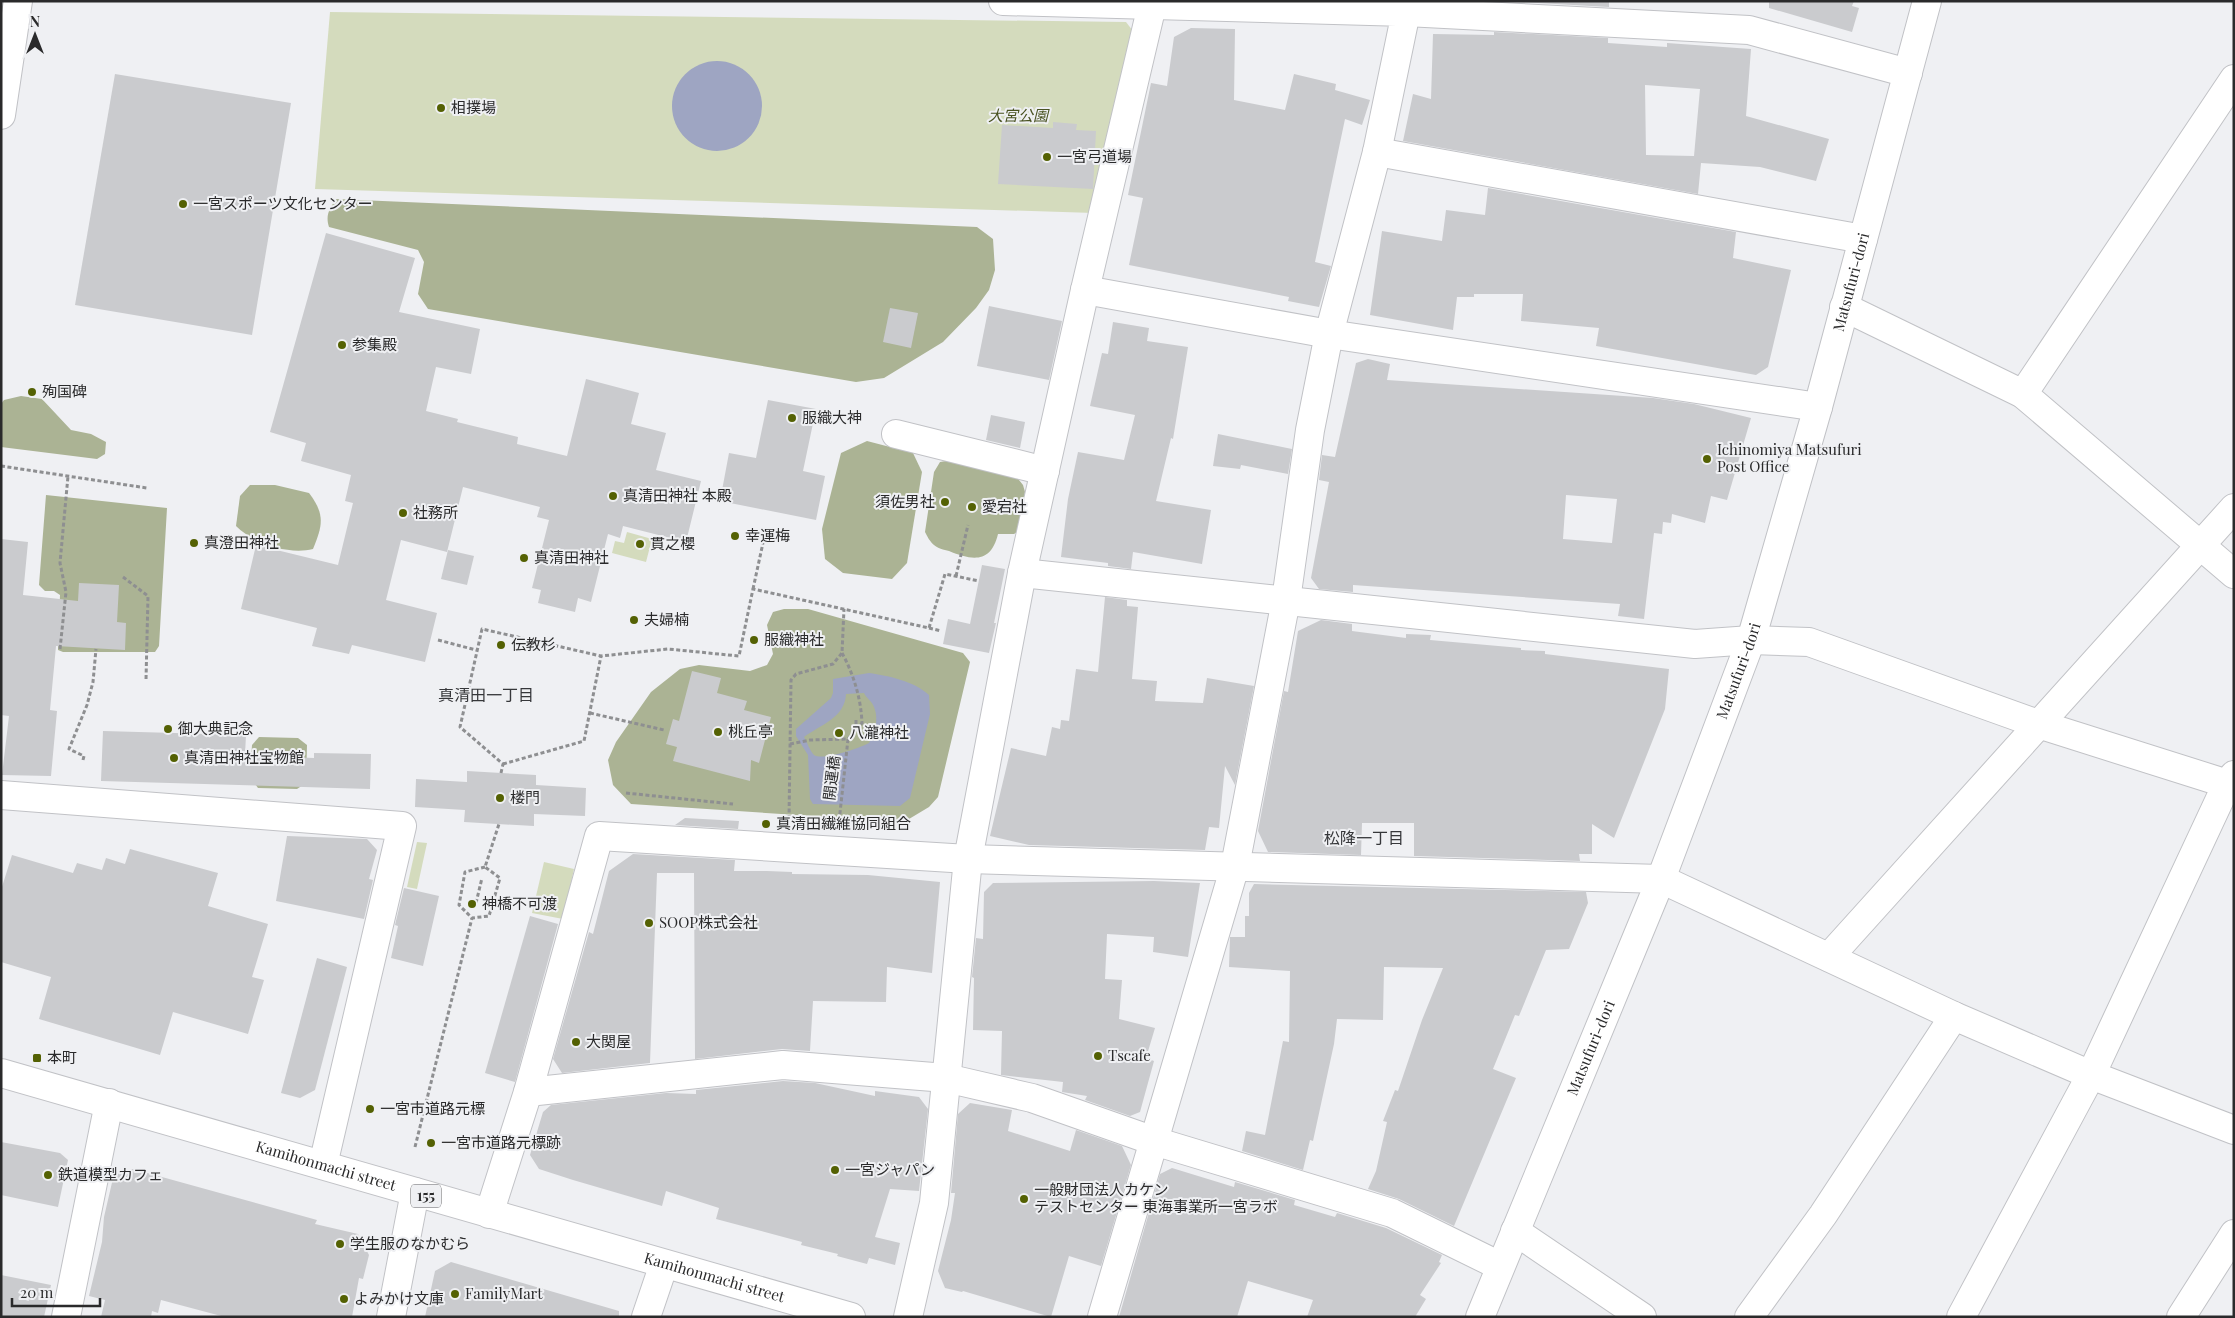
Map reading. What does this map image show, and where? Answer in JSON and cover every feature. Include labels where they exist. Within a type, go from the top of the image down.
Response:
[{"type":"main road","points":[[1,115],[18,1]]},
{"type":"main road","points":[[1003,1],[1407,7],[1749,30],[1908,73]]},
{"type":"main road","name":"Matsufuri-dori","points":[[1480,1317],[1661,879],[1752,640],[1818,407],[1927,1]]},
{"type":"main road","points":[[908,1317],[934,1204],[968,860],[1022,572],[1085,290],[1154,3]]},
{"type":"main road","points":[[1102,1317],[1235,866],[1286,600],[1310,430],[1330,334],[1377,152],[1407,7]]},
{"type":"main road","points":[[2023,394],[2234,79]]},
{"type":"main road","points":[[1377,152],[1862,239]]},
{"type":"main road","points":[[1085,290],[1330,334],[1818,407]]},
{"type":"main road","points":[[1844,307],[2023,394],[2234,574]]},
{"type":"main road","points":[[896,434],[1045,471]]},
{"type":"main road","points":[[1829,957],[2234,508]]},
{"type":"main road","points":[[1022,572],[1695,644],[1752,640],[1809,642],[2038,724],[2231,782],[2091,1075],[1961,1317]]},
{"type":"main road","points":[[1,795],[402,826],[323,1165]]},
{"type":"main road","points":[[489,1214],[528,1092],[599,836],[968,860],[1661,879],[1954,1016],[2091,1075],[2234,1130]]},
{"type":"main road","points":[[1749,1317],[1823,1215],[1954,1016]]},
{"type":"main road","points":[[528,1092],[782,1065],[946,1078],[1032,1098],[1154,1140],[1392,1213],[1500,1266]]},
{"type":"main road","name":"Kamihonmachi street","points":[[1,1073],[851,1317]]},
{"type":"main road","points":[[66,1317],[109,1103]]},
{"type":"main road","points":[[391,1317],[415,1192]]},
{"type":"main road","points":[[1515,1230],[1642,1317]]},
{"type":"main road","points":[[2180,1317],[2234,1234]]},
{"type":"main road","points":[[646,1317],[664,1264]]},
{"type":"path","points":[[1,466],[147,488]]},
{"type":"path","points":[[60,649],[66,592],[60,563],[68,476]]},
{"type":"path","points":[[956,576],[968,525]]},
{"type":"path","points":[[502,764],[460,727],[482,629],[601,656],[668,648],[738,656],[766,529]]},
{"type":"path","points":[[929,628],[945,574],[979,581]]},
{"type":"path","points":[[123,577],[148,596],[146,680]]},
{"type":"path","points":[[753,588],[941,631]]},
{"type":"path","points":[[790,744],[810,740],[848,740],[862,724],[861,705],[852,672],[842,653],[844,609]]},
{"type":"path","points":[[438,640],[476,650]]},
{"type":"path","points":[[83,760],[84,756],[69,749],[93,682],[96,648]]},
{"type":"path","points":[[788,820],[791,680],[796,674],[832,664],[842,653]]},
{"type":"path","points":[[502,764],[584,741],[601,656]]},
{"type":"path","points":[[590,713],[664,730]]},
{"type":"path","points":[[856,720],[856,730]]},
{"type":"path","name":"開運橋","points":[[840,810],[848,740]]},
{"type":"path","points":[[501,773],[502,764]]},
{"type":"path","points":[[626,793],[733,804]]},
{"type":"path","points":[[485,867],[499,824]]},
{"type":"path","points":[[485,867],[500,878],[490,916],[472,918],[458,905],[465,872],[485,867]]},
{"type":"path","points":[[476,904],[482,878]]},
{"type":"path","points":[[415,1147],[472,918]]},
{"type":"green space","name":"大宮公園","points":[[330,12],[1126,22],[1136,35],[1094,213],[315,189]]},
{"type":"green space","points":[[336,199],[977,227],[993,239],[995,270],[989,290],[976,308],[943,342],[884,378],[856,382],[428,309],[418,294],[424,262],[418,250],[329,227],[328,215]]},
{"type":"green space","points":[[21,396],[42,399],[71,430],[91,434],[106,442],[105,454],[97,459],[1,447],[1,404],[4,400]]},
{"type":"green space","points":[[867,441],[913,453],[922,472],[907,563],[892,579],[843,573],[825,559],[822,529],[841,453]]},
{"type":"green space","points":[[952,460],[1015,475],[1023,485],[1025,492],[1019,531],[1014,534],[998,534],[991,550],[986,555],[980,557],[966,557],[939,548],[931,542],[925,532],[934,472],[940,462]]},
{"type":"green space","points":[[250,485],[275,485],[309,493],[318,507],[321,520],[319,533],[313,549],[293,550],[272,546],[252,538],[236,526],[240,496]]},
{"type":"green space","points":[[46,495],[167,508],[159,646],[155,652],[63,652],[58,650],[60,595],[54,591],[45,591],[39,585]]},
{"type":"green space","points":[[627,532],[652,539],[646,562],[612,553],[615,541],[624,543]]},
{"type":"green space","points":[[784,609],[808,609],[963,653],[970,662],[938,797],[929,807],[904,822],[631,804],[613,785],[608,760],[616,742],[651,692],[680,669],[699,665],[750,671],[767,665],[773,654],[767,625],[773,612]]},
{"type":"green space","points":[[259,737],[298,738],[307,745],[306,783],[297,789],[258,788],[250,777],[252,745]]},
{"type":"green space","points":[[417,842],[427,843],[417,889],[407,887]]},
{"type":"green space","points":[[544,862],[574,869],[563,919],[532,913]]},
{"type":"water","points":[[717,61],[734,65],[749,74],[758,89],[762,106],[758,123],[749,138],[734,147],[717,151],[700,147],[685,138],[676,123],[672,106],[676,89],[685,74],[700,65]]},
{"type":"water","points":[[869,673],[877,674],[909,683],[929,695],[930,714],[910,798],[900,806],[813,804],[810,799],[808,755],[796,736],[796,729],[831,698],[833,679]],"holes":[[[864,693],[873,705],[876,716],[875,730],[869,743],[850,751],[833,755],[814,755],[804,737],[836,715],[845,702],[846,694]]]},
{"type":"building","points":[[1499,1],[1609,1],[1609,7]]},
{"type":"building","points":[[1769,1],[1854,1],[1852,6],[1859,8],[1852,32],[1769,8]]},
{"type":"building","points":[[1191,28],[1235,29],[1234,100],[1285,110],[1294,74],[1336,84],[1335,90],[1370,100],[1362,125],[1345,119],[1315,262],[1331,266],[1319,307],[1288,301],[1289,297],[1129,265],[1143,198],[1128,195],[1151,83],[1167,86],[1174,37]]},
{"type":"building","points":[[1494,32],[1608,38],[1608,43],[1667,47],[1667,43],[1751,49],[1746,116],[1829,139],[1816,181],[1760,167],[1701,163],[1698,194],[1403,141],[1413,94],[1431,99],[1433,34],[1494,35]],"holes":[[[1645,85],[1700,89],[1694,156],[1646,155]]]},
{"type":"building","name":"一宮スポーツ文化センター","points":[[115,74],[291,103],[252,335],[75,305]]},
{"type":"building","name":"一宮弓道場","points":[[1053,122],[1077,124],[1076,130],[1096,131],[1093,189],[998,184],[1002,125],[1053,128]]},
{"type":"building","points":[[1488,188],[1736,232],[1733,258],[1791,270],[1768,367],[1756,375],[1596,346],[1599,328],[1521,321],[1523,294],[1474,294],[1474,297],[1457,297],[1453,330],[1370,315],[1382,231],[1442,241],[1446,210],[1485,215]]},
{"type":"building","points":[[326,233],[415,258],[399,312],[480,329],[471,374],[436,367],[426,411],[458,419],[457,422],[518,437],[517,444],[567,456],[586,379],[639,393],[631,424],[666,433],[656,470],[701,481],[686,542],[623,526],[620,538],[608,534],[591,602],[578,598],[575,612],[538,603],[541,590],[532,588],[549,520],[537,517],[540,507],[463,487],[447,552],[401,540],[386,600],[437,613],[425,662],[352,645],[349,654],[312,646],[317,628],[241,609],[256,545],[338,565],[353,503],[345,501],[351,475],[301,461],[306,443],[270,432]]},
{"type":"building","points":[[989,306],[1062,321],[1049,380],[977,366]]},
{"type":"building","points":[[890,308],[918,313],[911,348],[883,342]]},
{"type":"building","points":[[1113,322],[1149,328],[1147,341],[1188,347],[1173,439],[1171,438],[1156,501],[1211,510],[1202,564],[1133,552],[1131,569],[1108,566],[1108,563],[1061,557],[1068,499],[1078,452],[1124,460],[1135,415],[1090,406],[1102,353],[1108,354]]},
{"type":"building","points":[[1368,359],[1390,364],[1387,380],[1653,398],[1694,404],[1751,418],[1727,500],[1711,496],[1705,523],[1672,514],[1671,523],[1663,522],[1662,534],[1654,533],[1644,619],[1618,616],[1620,604],[1353,585],[1353,592],[1319,589],[1311,578],[1329,482],[1319,480],[1322,455],[1335,457],[1356,363]],"holes":[[[1566,495],[1617,499],[1612,543],[1563,539]]]},
{"type":"building","points":[[768,400],[816,409],[803,471],[825,476],[816,520],[720,501],[729,453],[756,458]]},
{"type":"building","points":[[991,415],[1025,422],[1020,448],[986,440]]},
{"type":"building","points":[[1218,434],[1292,449],[1288,474],[1241,465],[1240,469],[1213,466]]},
{"type":"building","points":[[1,539],[28,542],[23,595],[78,601],[79,583],[119,585],[117,622],[126,623],[125,650],[56,646],[50,710],[57,711],[51,776],[2,775],[9,716],[1,715]]},
{"type":"building","points":[[448,550],[474,556],[467,585],[441,579]]},
{"type":"building","points":[[982,565],[1005,569],[989,653],[943,644],[948,619],[970,624]]},
{"type":"building","points":[[1105,597],[1127,600],[1127,606],[1138,607],[1132,679],[1157,681],[1155,701],[1203,703],[1207,678],[1254,686],[1235,785],[1225,766],[1219,828],[1209,827],[1205,850],[1029,845],[990,836],[1011,748],[1046,756],[1052,727],[1060,729],[1061,720],[1069,721],[1076,669],[1098,672]]},
{"type":"building","points":[[1321,620],[1352,624],[1352,631],[1406,638],[1406,634],[1431,635],[1430,640],[1521,648],[1521,650],[1545,651],[1545,654],[1669,669],[1665,709],[1614,838],[1592,824],[1592,854],[1579,854],[1580,861],[1414,856],[1414,823],[1362,823],[1361,855],[1268,852],[1258,831],[1284,691],[1288,692],[1298,631]]},
{"type":"building","name":"桃丘亭","points":[[692,671],[721,678],[717,693],[747,701],[744,710],[771,717],[759,763],[751,760],[750,781],[673,761],[677,747],[666,744],[673,719],[679,721]]},
{"type":"building","name":"真清田神社宝物館","points":[[103,731],[246,735],[245,755],[314,758],[314,753],[371,754],[370,789],[101,781]]},
{"type":"building","points":[[467,771],[536,775],[536,785],[586,788],[585,816],[534,814],[534,826],[464,822],[465,810],[415,807],[416,779],[467,782]]},
{"type":"building","points":[[685,818],[739,821],[738,829],[675,825]]},
{"type":"building","points":[[287,836],[367,839],[377,850],[369,879],[373,880],[364,919],[276,901]]},
{"type":"building","points":[[130,849],[218,873],[208,906],[268,924],[252,977],[264,980],[248,1034],[173,1012],[160,1055],[39,1019],[51,977],[1,962],[1,890],[12,855],[73,873],[77,863],[102,870],[106,858],[125,864]]},
{"type":"building","points":[[633,854],[735,860],[734,871],[868,875],[940,882],[932,973],[887,967],[886,1002],[813,1001],[810,1051],[782,1049],[695,1059],[694,873],[657,873],[650,1063],[562,1073],[553,1059],[589,932],[593,934],[609,871]]},
{"type":"building","points":[[1154,881],[1200,883],[1188,957],[1153,952],[1154,937],[1107,934],[1105,979],[1122,980],[1119,1019],[1155,1028],[1146,1058],[1154,1061],[1140,1112],[1130,1116],[1085,1100],[1087,1096],[1062,1092],[1063,1082],[1001,1075],[1002,1031],[973,1030],[974,978],[972,977],[976,938],[983,939],[984,892],[993,883]]},
{"type":"building","points":[[1254,884],[1586,892],[1588,903],[1569,949],[1546,950],[1519,1016],[1515,1015],[1493,1069],[1516,1078],[1454,1226],[1399,1199],[1368,1189],[1376,1171],[1387,1122],[1383,1121],[1395,1090],[1398,1091],[1422,1020],[1443,968],[1384,967],[1383,1020],[1337,1019],[1334,1044],[1313,1141],[1310,1140],[1303,1170],[1242,1151],[1246,1131],[1265,1135],[1283,1041],[1289,1042],[1290,971],[1229,967],[1230,937],[1245,937],[1245,916],[1249,916],[1249,893]]},
{"type":"building","points":[[404,888],[439,896],[423,966],[391,958],[398,926],[395,925]]},
{"type":"building","points":[[530,916],[558,924],[515,1082],[485,1073]]},
{"type":"building","points":[[317,958],[347,967],[315,1090],[300,1098],[281,1093]]},
{"type":"building","points":[[783,1081],[815,1083],[875,1096],[875,1091],[919,1097],[928,1109],[919,1191],[890,1189],[875,1237],[900,1243],[895,1265],[869,1258],[867,1264],[837,1256],[838,1254],[801,1245],[802,1242],[716,1219],[719,1208],[666,1191],[662,1206],[573,1180],[539,1169],[530,1155],[543,1112],[551,1105],[666,1093],[696,1094],[696,1090]]},
{"type":"building","points":[[970,1103],[1012,1110],[1008,1131],[1070,1151],[1076,1130],[1122,1146],[1131,1165],[1101,1266],[1069,1256],[1051,1317],[963,1291],[945,1288],[938,1271],[951,1220],[955,1193],[951,1193],[958,1114]]},
{"type":"building","points":[[1,1142],[60,1153],[68,1160],[58,1207],[1,1195]]},
{"type":"building","points":[[1172,1168],[1234,1187],[1235,1182],[1295,1200],[1294,1205],[1335,1217],[1337,1213],[1386,1228],[1442,1255],[1439,1262],[1441,1263],[1420,1295],[1426,1299],[1415,1317],[1307,1317],[1313,1300],[1248,1281],[1237,1317],[1119,1317],[1160,1174]]},
{"type":"building","points":[[133,1169],[317,1220],[315,1224],[358,1234],[369,1255],[363,1279],[359,1278],[352,1317],[225,1317],[161,1300],[158,1313],[152,1311],[151,1317],[101,1317],[105,1300],[89,1296],[102,1242],[104,1217],[114,1174]]},
{"type":"building","points":[[451,1262],[619,1311],[619,1317],[425,1317],[435,1271]]},
{"type":"building","points":[[1,1275],[51,1285],[44,1317],[1,1317]]},
{"type":"place","name":"相撲場","points":[[441,108]]},
{"type":"place","name":"一宮弓道場","points":[[1047,157]]},
{"type":"place","name":"一宮スポーツ文化センター","points":[[183,204]]},
{"type":"place","name":"参集殿","points":[[342,345]]},
{"type":"place","name":"殉国碑","points":[[32,392]]},
{"type":"place","name":"服織大神","points":[[792,418]]},
{"type":"place","name":"Ichinomiya Matsufuri Post Office","points":[[1707,459]]},
{"type":"place","name":"真清田神社 本殿","points":[[613,496]]},
{"type":"place","name":"須佐男社","points":[[945,502]]},
{"type":"place","name":"愛宕社","points":[[972,507]]},
{"type":"place","name":"社務所","points":[[403,513]]},
{"type":"place","name":"幸運梅","points":[[735,536]]},
{"type":"place","name":"真澄田神社","points":[[194,543]]},
{"type":"place","name":"貫之櫻","points":[[640,544]]},
{"type":"place","name":"真清田神社","points":[[524,558]]},
{"type":"place","name":"夫婦楠","points":[[634,620]]},
{"type":"place","name":"服織神社","points":[[754,640]]},
{"type":"place","name":"伝教杉","points":[[501,645]]},
{"type":"place","name":"御大典記念","points":[[168,729]]},
{"type":"place","name":"桃丘亭","points":[[718,732]]},
{"type":"place","name":"八瀧神社","points":[[839,733]]},
{"type":"place","name":"真清田神社宝物館","points":[[174,758]]},
{"type":"place","name":"楼門","points":[[500,798]]},
{"type":"place","name":"真清田繊維協同組合","points":[[766,824]]},
{"type":"place","name":"神橋不可渡","points":[[472,904]]},
{"type":"place","name":"SOOP株式会社","points":[[649,923]]},
{"type":"place","name":"大関屋","points":[[576,1042]]},
{"type":"place","name":"Tscafe","points":[[1098,1056]]},
{"type":"place","name":"本町","points":[[37,1058]]},
{"type":"place","name":"一宮市道路元標","points":[[370,1109]]},
{"type":"place","name":"一宮市道路元標跡","points":[[431,1143]]},
{"type":"place","name":"一宮ジャパン","points":[[835,1170]]},
{"type":"place","name":"鉄道模型カフェ","points":[[48,1175]]},
{"type":"place","name":"一般財団法人カケン テストセンター 東海事業所一宮ラボ","points":[[1024,1199]]},
{"type":"place","name":"学生服のなかむら","points":[[340,1244]]},
{"type":"place","name":"FamilyMart","points":[[455,1294]]},
{"type":"place","name":"よみかけ文庫","points":[[344,1299]]},
{"type":"district","name":"真清田一丁目","points":[[486,695]]},
{"type":"district","name":"松降一丁目","points":[[1364,838]]}]
